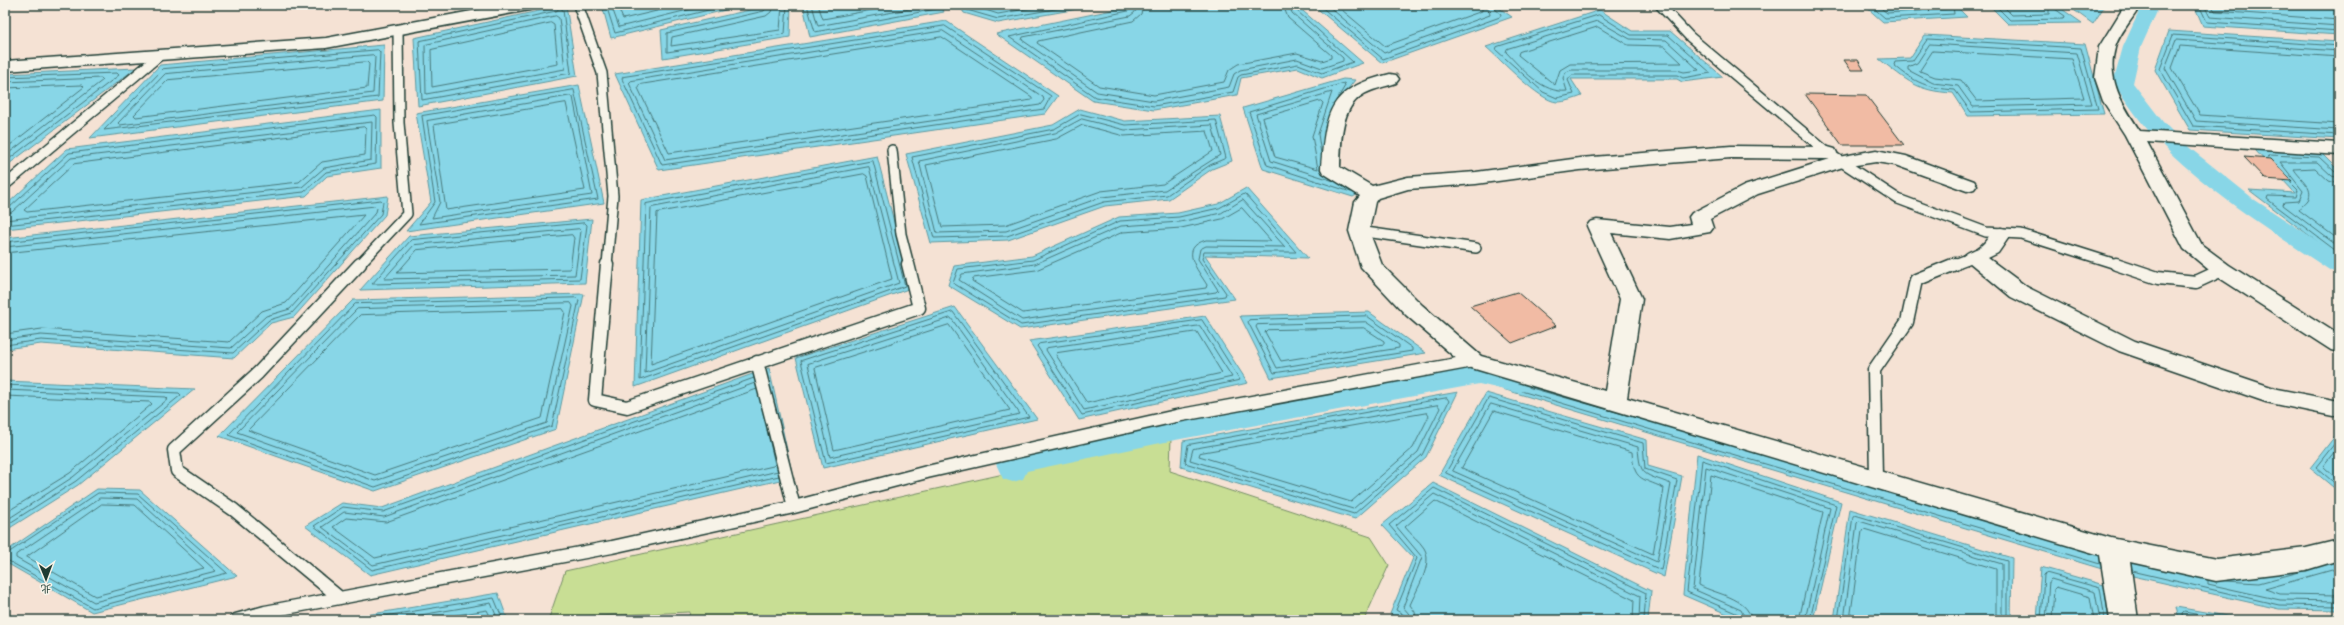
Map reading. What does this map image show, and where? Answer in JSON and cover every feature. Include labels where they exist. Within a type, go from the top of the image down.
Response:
[{"type":"street","points":[[5,66],[326,44],[529,5]]},
{"type":"street","points":[[2133,5],[2107,48],[2104,78],[2112,101],[2134,136],[2194,249],[2222,270],[2339,345]]},
{"type":"street","points":[[1371,194],[1330,169],[1334,134],[1339,112],[1354,92],[1390,79]]},
{"type":"street","points":[[2136,136],[2339,149]]},
{"type":"street","points":[[1967,185],[1899,160],[1876,156],[1834,158],[1731,152],[1580,164],[1476,178],[1408,183],[1388,187],[1371,194],[1365,202],[1359,231],[1372,267],[1414,310],[1473,361],[1876,478],[2115,564],[2216,570],[2306,559],[2339,550]]},
{"type":"street","points":[[1615,401],[1631,299],[1597,226],[1670,233],[1703,228],[1699,217],[1751,190],[1834,158]]},
{"type":"street","points":[[2001,234],[1995,240],[1991,249],[1973,257],[2019,292],[2127,346],[2274,396],[2333,408]]},
{"type":"street","points":[[2115,564],[2124,620]]},
{"type":"lane","points":[[578,5],[602,73],[613,196],[595,400],[627,407],[919,308],[901,234],[892,150]]},
{"type":"lane","points":[[1660,5],[1690,37],[1834,158],[1898,199],[1986,232],[2021,234],[2158,278],[2196,282],[2222,270]]},
{"type":"lane","points":[[340,598],[234,510],[177,471],[174,450],[258,373],[407,214],[400,123],[398,30]]},
{"type":"lane","points":[[5,185],[159,56]]},
{"type":"lane","points":[[1359,231],[1417,242],[1476,248]]},
{"type":"lane","points":[[1876,478],[1874,370],[1907,322],[1916,280],[1973,257]]},
{"type":"lane","points":[[236,620],[265,612],[612,547],[794,507],[896,480],[1176,416],[1473,361]]},
{"type":"lane","points":[[757,362],[794,507]]},
{"type":"green space","points":[[1171,437],[1170,471],[1371,537],[1389,565],[1364,620],[688,620],[690,612],[549,618],[565,571]]},
{"type":"water","points":[[566,5],[577,76],[418,106],[414,38]]},
{"type":"water","points":[[602,5],[746,5],[611,38]]},
{"type":"water","points":[[772,5],[791,5],[790,37],[663,58],[661,30]]},
{"type":"water","points":[[803,5],[941,5],[944,12],[810,37]]},
{"type":"water","points":[[959,5],[1100,5],[998,23],[964,13]]},
{"type":"water","points":[[1137,5],[1296,5],[1363,63],[1322,78],[1298,68],[1241,78],[1237,95],[1154,110],[1093,101],[996,34]]},
{"type":"water","points":[[1313,5],[1495,5],[1512,17],[1382,63]]},
{"type":"water","points":[[1864,5],[1955,5],[1967,17],[1883,22]]},
{"type":"water","points":[[1989,5],[2056,5],[2082,23],[2008,24]]},
{"type":"water","points":[[2067,5],[2105,5],[2093,24]]},
{"type":"water","points":[[2194,5],[2339,5],[2339,35],[2203,26]]},
{"type":"water","points":[[1600,10],[1632,31],[1670,31],[1723,77],[1682,82],[1677,79],[1571,79],[1582,96],[1567,101],[1557,102],[1540,95],[1510,70],[1486,47]]},
{"type":"water","points":[[946,21],[1058,96],[1045,114],[659,170],[615,74]]},
{"type":"water","points":[[2169,31],[2339,42],[2339,139],[2190,130],[2155,70]]},
{"type":"water","points":[[1925,35],[2085,44],[2104,114],[1968,116],[1953,93],[1930,90],[1913,84],[1879,59],[1910,58]]},
{"type":"water","points":[[384,45],[383,101],[90,138],[160,65]]},
{"type":"water","points":[[136,68],[5,167],[5,74]]},
{"type":"water","points":[[1343,79],[1355,80],[1341,98],[1332,159],[1362,192],[1353,197],[1263,169],[1243,108]]},
{"type":"water","points":[[579,85],[604,203],[406,231],[431,202],[416,113]]},
{"type":"water","points":[[1080,109],[1125,121],[1220,116],[1232,161],[1212,169],[1169,199],[1105,206],[1008,240],[931,243],[906,154],[1053,125]]},
{"type":"water","points":[[381,110],[381,168],[327,176],[306,196],[5,229],[5,206],[67,149]]},
{"type":"water","points":[[2255,150],[2321,153],[2339,171],[2339,258],[2249,190],[2295,193]]},
{"type":"water","points":[[877,156],[911,288],[635,387],[641,200]]},
{"type":"water","points":[[1246,188],[1308,258],[1205,255],[1235,299],[1020,329],[948,285],[954,266],[1032,256],[1119,217],[1178,213],[1218,204]]},
{"type":"water","points":[[388,196],[385,215],[294,317],[271,323],[234,358],[41,344],[5,349],[5,238]]},
{"type":"water","points":[[592,219],[585,283],[360,290],[409,236]]},
{"type":"water","points":[[584,294],[556,429],[375,491],[219,436],[353,300]]},
{"type":"water","points":[[955,307],[1037,419],[823,468],[796,358]]},
{"type":"water","points":[[1369,312],[1426,353],[1271,378],[1240,316]]},
{"type":"water","points":[[1205,316],[1248,383],[1079,420],[1029,341]]},
{"type":"water","points":[[769,368],[793,477],[370,575],[305,526],[342,503],[382,508]]},
{"type":"water","points":[[1484,370],[2174,568],[2339,553],[2339,610],[2279,609],[2102,569],[1486,384]]},
{"type":"water","points":[[5,381],[195,389],[78,485],[5,531]]},
{"type":"water","points":[[1458,392],[1426,457],[1355,519],[1181,467],[1183,441]]},
{"type":"water","points":[[1486,393],[1647,440],[1648,466],[1682,476],[1664,577],[1439,475]]},
{"type":"water","points":[[2339,431],[2339,492],[2310,468]]},
{"type":"water","points":[[1697,454],[1841,502],[1813,620],[1741,620],[1683,595]]},
{"type":"water","points":[[1433,483],[1651,591],[1648,620],[1407,620],[1390,614],[1413,558],[1382,525]]},
{"type":"water","points":[[97,489],[140,490],[237,576],[92,612],[5,562],[5,552]]},
{"type":"water","points":[[1850,509],[2012,558],[2011,620],[1834,620]]},
{"type":"water","points":[[2041,567],[2104,585],[2109,620],[2037,620]]},
{"type":"water","points":[[498,593],[507,618],[506,620],[336,620]]},
{"type":"water","points":[[2176,607],[2251,620],[2179,620]]},
{"type":"building","points":[[1844,60],[1858,60],[1864,70],[1851,70]]},
{"type":"building","points":[[1805,94],[1866,95],[1904,145],[1842,145]]},
{"type":"building","points":[[2244,157],[2271,159],[2292,181],[2265,179]]},
{"type":"building","points":[[1517,292],[1556,326],[1512,343],[1470,306]]},
{"type":"waterway","points":[[2151,5],[2132,47],[2123,83],[2156,126],[2179,149],[2247,205],[2339,266]]},
{"type":"waterway","points":[[1013,472],[1010,464],[1170,431],[1479,375],[1518,384]]}]
